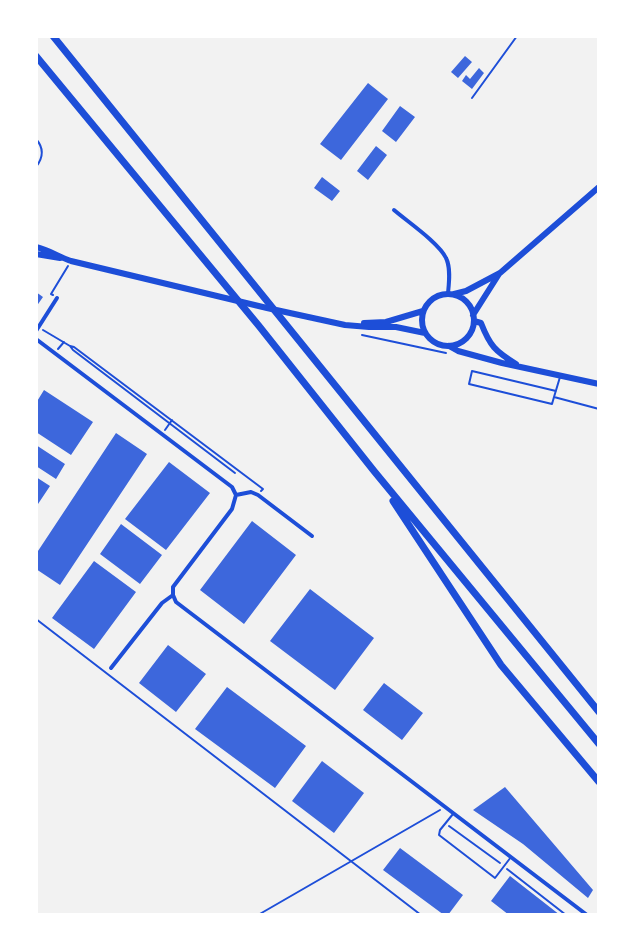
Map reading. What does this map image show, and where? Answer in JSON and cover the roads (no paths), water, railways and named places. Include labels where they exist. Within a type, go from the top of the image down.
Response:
[{"type":"highway","points":[[53,36],[599,712]]},
{"type":"highway","points":[[36,56],[259,326],[374,471],[599,744]]},
{"type":"highway","points":[[374,471],[501,665],[599,782]]},
{"type":"main road","points":[[425,333],[422,322],[423,311],[432,298],[466,291],[500,273],[599,187]]},
{"type":"main road","points":[[36,247],[48,250],[71,261],[267,308],[345,325],[396,327],[425,333],[436,343],[450,346],[458,351],[502,363],[599,384]]},
{"type":"main road","points":[[36,254],[62,258]]},
{"type":"main road","points":[[450,346],[466,338],[472,330],[474,318],[500,273]]},
{"type":"main road","points":[[451,294],[467,302],[474,318],[481,323],[487,339],[498,353],[519,366]]},
{"type":"main road","points":[[345,325],[386,322],[423,311]]},
{"type":"street","points":[[394,210],[439,248],[446,258],[451,294]]},
{"type":"street","points":[[37,329],[57,298]]},
{"type":"street","points":[[36,339],[227,482],[236,495]]},
{"type":"street","points":[[236,495],[251,492],[258,495],[312,536]]},
{"type":"street","points":[[236,495],[232,509],[174,587],[173,595],[176,602],[587,915]]},
{"type":"street","points":[[111,668],[162,602],[173,595]]},
{"type":"lane","points":[[36,139],[42,148],[41,157],[36,167]]},
{"type":"lane","points":[[556,392],[472,371],[469,384],[552,404],[556,392],[560,375]]},
{"type":"lane","points":[[554,396],[599,409]]},
{"type":"lane","points":[[453,813],[440,830],[441,837],[495,878],[511,857]]}]
